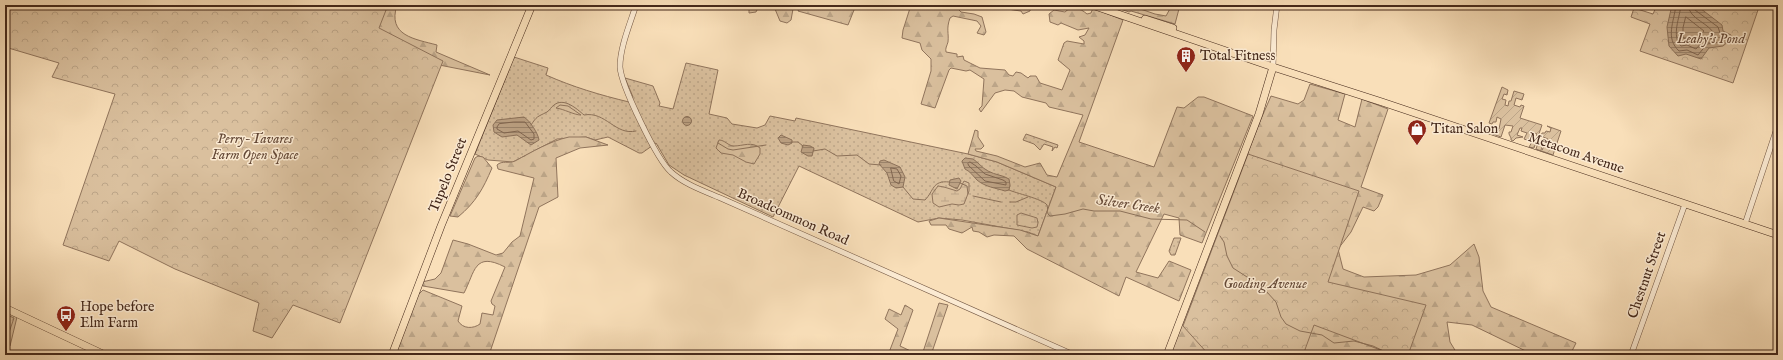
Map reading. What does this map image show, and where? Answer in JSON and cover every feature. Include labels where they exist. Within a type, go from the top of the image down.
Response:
[{"type":"main road","name":"Tupelo Street","points":[[392,355],[439,232],[532,5]]},
{"type":"main road","name":"Metacom Avenue","points":[[1092,5],[1778,235]]},
{"type":"main road","name":"Metacom Avenue","points":[[1107,5],[1273,65]]},
{"type":"main road","points":[[1167,355],[1259,114],[1273,65]]},
{"type":"main road","points":[[5,308],[105,355]]},
{"type":"street","name":"Broadcommon Road","points":[[636,5],[621,62],[621,75],[656,150],[665,165],[674,175],[725,200],[1074,355]]},
{"type":"street","points":[[1273,65],[1274,19],[1277,5]]},
{"type":"street","points":[[1745,224],[1778,125]]},
{"type":"street","name":"Chestnut Street","points":[[1631,355],[1685,204]]},
{"type":"green space","name":"Perry-Tavares Farm Open Space","points":[[8,5],[388,5],[379,28],[443,61],[340,323],[293,305],[272,338],[253,331],[259,303],[175,269],[119,241],[109,261],[63,245],[115,94],[52,77],[59,63],[5,47],[5,13]]},
{"type":"green space","points":[[270,5],[397,5],[395,15],[399,30],[412,38],[437,45],[436,52],[490,75],[424,62]]},
{"type":"green space","points":[[749,5],[781,5],[793,9],[791,20],[787,23],[780,21],[775,9],[767,6],[759,6],[756,12],[749,13]]},
{"type":"green space","points":[[800,5],[856,5],[848,25],[798,11]]},
{"type":"green space","points":[[911,5],[958,5],[958,9],[961,12],[982,17],[986,32],[984,35],[977,33],[981,26],[977,21],[953,16],[950,18],[946,52],[957,54],[957,57],[963,56],[964,60],[980,68],[1005,70],[1009,75],[1013,76],[1016,72],[1021,73],[1028,78],[1030,76],[1036,76],[1040,83],[1062,90],[1070,70],[1058,60],[1064,43],[1067,41],[1084,44],[1084,41],[1079,37],[1085,35],[1089,28],[1078,30],[1061,23],[1058,25],[1050,22],[1049,14],[1054,10],[1065,12],[1076,8],[1087,14],[1091,13],[1093,8],[1123,20],[1079,142],[1154,167],[1177,107],[1184,108],[1198,97],[1204,97],[1253,116],[1202,243],[1180,235],[1179,218],[1164,214],[1136,272],[1158,278],[1169,261],[1191,270],[1179,301],[1126,277],[1119,296],[1027,249],[1014,236],[994,235],[987,237],[979,232],[973,231],[972,227],[962,233],[949,229],[946,225],[931,225],[929,221],[939,218],[1020,230],[1038,236],[1056,187],[997,162],[968,154],[975,130],[978,131],[978,137],[984,146],[981,149],[975,149],[976,151],[997,156],[1025,167],[1040,163],[1047,175],[1057,177],[1083,115],[1049,107],[1046,103],[1022,97],[1014,91],[1005,90],[995,93],[981,112],[979,109],[982,106],[984,79],[970,70],[966,71],[951,68],[935,108],[921,104],[931,71],[931,59],[922,50],[920,43],[902,38]]},
{"type":"green space","points":[[993,5],[1031,5],[1030,11],[1023,14],[1021,11]]},
{"type":"green space","points":[[1109,5],[1129,5],[1155,14],[1166,16],[1172,5],[1180,5],[1175,24]]},
{"type":"green space","name":"Leahy's Pond","points":[[1657,5],[1746,5],[1758,10],[1733,83],[1640,51],[1650,24],[1631,17],[1634,8],[1653,14]]},
{"type":"green space","points":[[514,57],[548,68],[546,75],[566,83],[597,94],[629,102],[633,97],[625,78],[653,86],[660,103],[659,106],[673,109],[686,63],[718,70],[709,114],[727,118],[732,124],[757,128],[765,125],[770,116],[795,121],[796,118],[968,154],[997,162],[1056,187],[1038,236],[1028,232],[962,220],[939,218],[918,222],[799,166],[773,217],[684,175],[669,165],[656,143],[642,153],[639,153],[608,137],[595,140],[586,137],[557,139],[513,162],[488,160],[475,154]]},
{"type":"green space","points":[[1310,84],[1345,94],[1338,120],[1355,127],[1362,99],[1388,109],[1361,187],[1383,195],[1378,207],[1374,211],[1363,207],[1351,232],[1338,249],[1343,269],[1364,277],[1416,275],[1450,265],[1474,244],[1479,257],[1483,291],[1491,307],[1576,343],[1570,355],[1534,355],[1472,325],[1447,322],[1450,342],[1458,355],[1170,355],[1271,96],[1298,104],[1304,100]]},
{"type":"green space","points":[[1502,87],[1508,90],[1507,95],[1504,94],[1502,99],[1506,100],[1505,105],[1508,106],[1514,91],[1524,94],[1522,100],[1516,98],[1514,105],[1520,107],[1521,105],[1524,106],[1520,118],[1542,125],[1534,148],[1529,147],[1532,142],[1535,141],[1537,134],[1532,132],[1529,139],[1524,139],[1527,133],[1521,131],[1522,128],[1520,128],[1517,135],[1523,137],[1516,138],[1513,141],[1511,140],[1509,132],[1511,132],[1513,126],[1505,125],[1501,137],[1487,132],[1488,127],[1499,129],[1501,119],[1497,117],[1496,122],[1493,122],[1492,124],[1489,123]]},
{"type":"green space","points":[[560,105],[568,106],[581,115],[556,108]]},
{"type":"green space","points":[[1547,126],[1561,131],[1553,155],[1536,149],[1538,143],[1541,143],[1542,150],[1548,139],[1541,136],[1542,133],[1545,133],[1546,131],[1550,132],[1551,128]]},
{"type":"green space","points":[[1026,134],[1058,145],[1057,148],[1055,147],[1052,151],[1053,147],[1044,144],[1040,150],[1034,144],[1023,140]]},
{"type":"green space","points":[[569,137],[586,137],[608,145],[580,148],[556,158],[558,197],[539,207],[489,355],[395,355],[417,296],[423,290],[462,306],[458,321],[465,327],[477,326],[480,324],[482,313],[493,315],[495,306],[491,301],[505,267],[487,261],[481,263],[474,271],[464,293],[423,286],[422,282],[435,279],[441,273],[453,240],[496,255],[503,253],[512,242],[520,236],[534,178],[498,169],[497,165],[515,161],[548,144]]},
{"type":"green space","points":[[719,140],[732,146],[747,144],[757,146],[760,148],[760,154],[754,164],[746,162],[733,155],[721,153],[716,148]]},
{"type":"green space","name":"Gooding Avenue","points":[[1248,154],[1359,191],[1328,282],[1426,305],[1408,355],[1394,355],[1314,325],[1303,355],[1209,355],[1183,326]]},
{"type":"green space","points":[[478,156],[483,157],[492,168],[489,176],[470,206],[458,217],[450,216],[475,158]]},
{"type":"green space","points":[[964,181],[969,183],[969,191],[964,204],[952,204],[939,207],[933,203],[932,194],[938,186],[957,191],[960,189]]},
{"type":"green space","points":[[1021,213],[1037,218],[1037,227],[1032,228],[1017,225],[1017,215]]},
{"type":"green space","points":[[1174,238],[1181,238],[1175,255],[1171,255],[1169,251]]},
{"type":"green space","points":[[939,303],[948,305],[931,355],[922,355]]},
{"type":"green space","points":[[905,305],[913,310],[900,346],[919,355],[888,355],[898,329],[885,319],[889,309],[901,315]]},
{"type":"green space","points":[[5,311],[17,317],[10,346],[5,347]]},
{"type":"green space","points":[[5,314],[14,318],[5,344]]},
{"type":"water","points":[[1672,5],[1696,5],[1722,25],[1723,31],[1731,35],[1730,40],[1723,46],[1709,48],[1701,59],[1686,54],[1678,56],[1669,46],[1667,27]]},
{"type":"water","points":[[524,117],[531,124],[539,140],[531,145],[517,135],[502,137],[494,132],[493,125],[497,120]]},
{"type":"water","points":[[685,117],[689,117],[691,121],[689,125],[685,125],[683,123],[683,119]]},
{"type":"water","points":[[781,135],[792,140],[792,143],[788,145],[781,143],[778,138]]},
{"type":"water","points":[[803,145],[814,148],[812,156],[808,156],[801,152]]},
{"type":"water","points":[[965,158],[973,159],[988,171],[1009,179],[1009,190],[1005,191],[987,186],[977,180],[965,169],[962,161]]},
{"type":"water","points":[[884,160],[900,167],[905,177],[903,187],[896,188],[891,185],[887,173],[879,164],[880,161]]},
{"type":"water","points":[[959,178],[961,181],[957,189],[949,185],[950,180]]},
{"type":"waterway","points":[[531,125],[538,117],[547,112],[554,105],[562,102],[570,105],[584,115],[598,117],[622,130],[629,132],[636,131]]},
{"type":"waterway","points":[[791,142],[798,142],[803,146]]},
{"type":"waterway","points":[[718,143],[728,149],[733,150],[766,145]]},
{"type":"waterway","points":[[813,151],[825,149],[837,156],[857,155],[869,164],[881,165]]},
{"type":"waterway","points":[[903,187],[913,199],[925,200],[936,184],[949,182]]},
{"type":"waterway","points":[[960,183],[967,186],[968,194]]},
{"type":"waterway","name":"Silver Creek","points":[[1009,190],[1035,198],[1044,203],[1047,205],[1048,214],[1050,216],[1083,209],[1094,211],[1120,211],[1151,219],[1187,220],[1205,232]]},
{"type":"waterway","points":[[973,196],[1001,202]]},
{"type":"waterway","points":[[1010,202],[1016,202],[1028,197]]},
{"type":"waterway","name":"Silver Creek","points":[[1220,236],[1224,242],[1227,256],[1233,268],[1266,291],[1276,302],[1281,317],[1286,324],[1300,331],[1322,335],[1334,343],[1354,341],[1373,346],[1392,355]]},
{"type":"place","name":"Total Fitness","points":[[1186,73]]},
{"type":"place","name":"Titan Salon","points":[[1417,146]]},
{"type":"place","name":"Hope before Elm Farm","points":[[66,332]]}]
